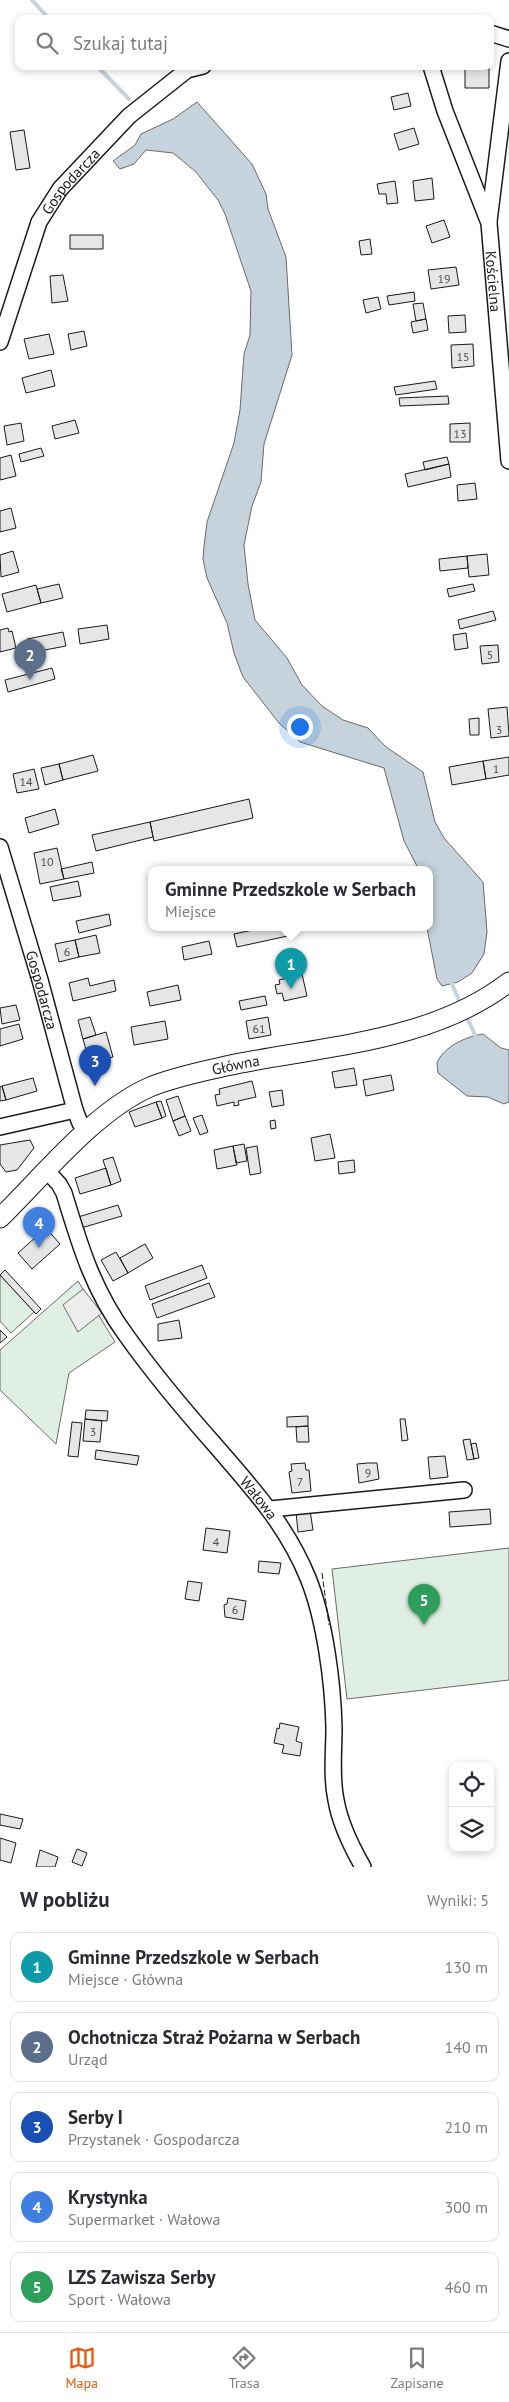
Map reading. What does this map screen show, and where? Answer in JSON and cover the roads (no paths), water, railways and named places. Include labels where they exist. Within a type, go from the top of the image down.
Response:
[{"type":"main road","name":"Główna","points":[[0,1218],[106,1113],[127,1099],[170,1080],[237,1064],[415,1028],[463,1010],[509,982]]},
{"type":"street","points":[[494,33],[509,39]]},
{"type":"street","name":"Kościelna","points":[[509,61],[488,222],[509,461]]},
{"type":"street","name":"Gospodarcza","points":[[0,342],[39,222],[60,189],[129,116],[187,70]]},
{"type":"street","name":"Kościelna","points":[[432,70],[445,111],[488,222]]},
{"type":"street","name":"Gospodarcza","points":[[0,847],[40,980],[74,1110],[80,1124],[87,1131]]},
{"type":"street","points":[[0,1128],[74,1110]]},
{"type":"street","name":"Wałowa","points":[[47,1171],[64,1193],[84,1260],[102,1297],[126,1336],[197,1424],[270,1509],[298,1557],[317,1601],[328,1655],[334,1725],[336,1800],[350,1844],[363,1867]]},
{"type":"street","points":[[270,1509],[464,1490]]},
{"type":"waterway","points":[[32,0],[45,15]]},
{"type":"waterway","points":[[101,70],[129,99]]},
{"type":"waterway","points":[[452,984],[461,1005]]},
{"type":"waterway","points":[[465,1013],[475,1035]]},
{"type":"place","name":"Ochotnicza Straż Pożarna w Serbach","points":[[30,680]]},
{"type":"place","name":"Gminne Przedszkole w Serbach","points":[[291,989]]},
{"type":"place","name":"Serby I","points":[[95,1086]]},
{"type":"place","name":"Krystynka","points":[[39,1248]]},
{"type":"place","name":"LZS Zawisza Serby","points":[[424,1625]]}]
